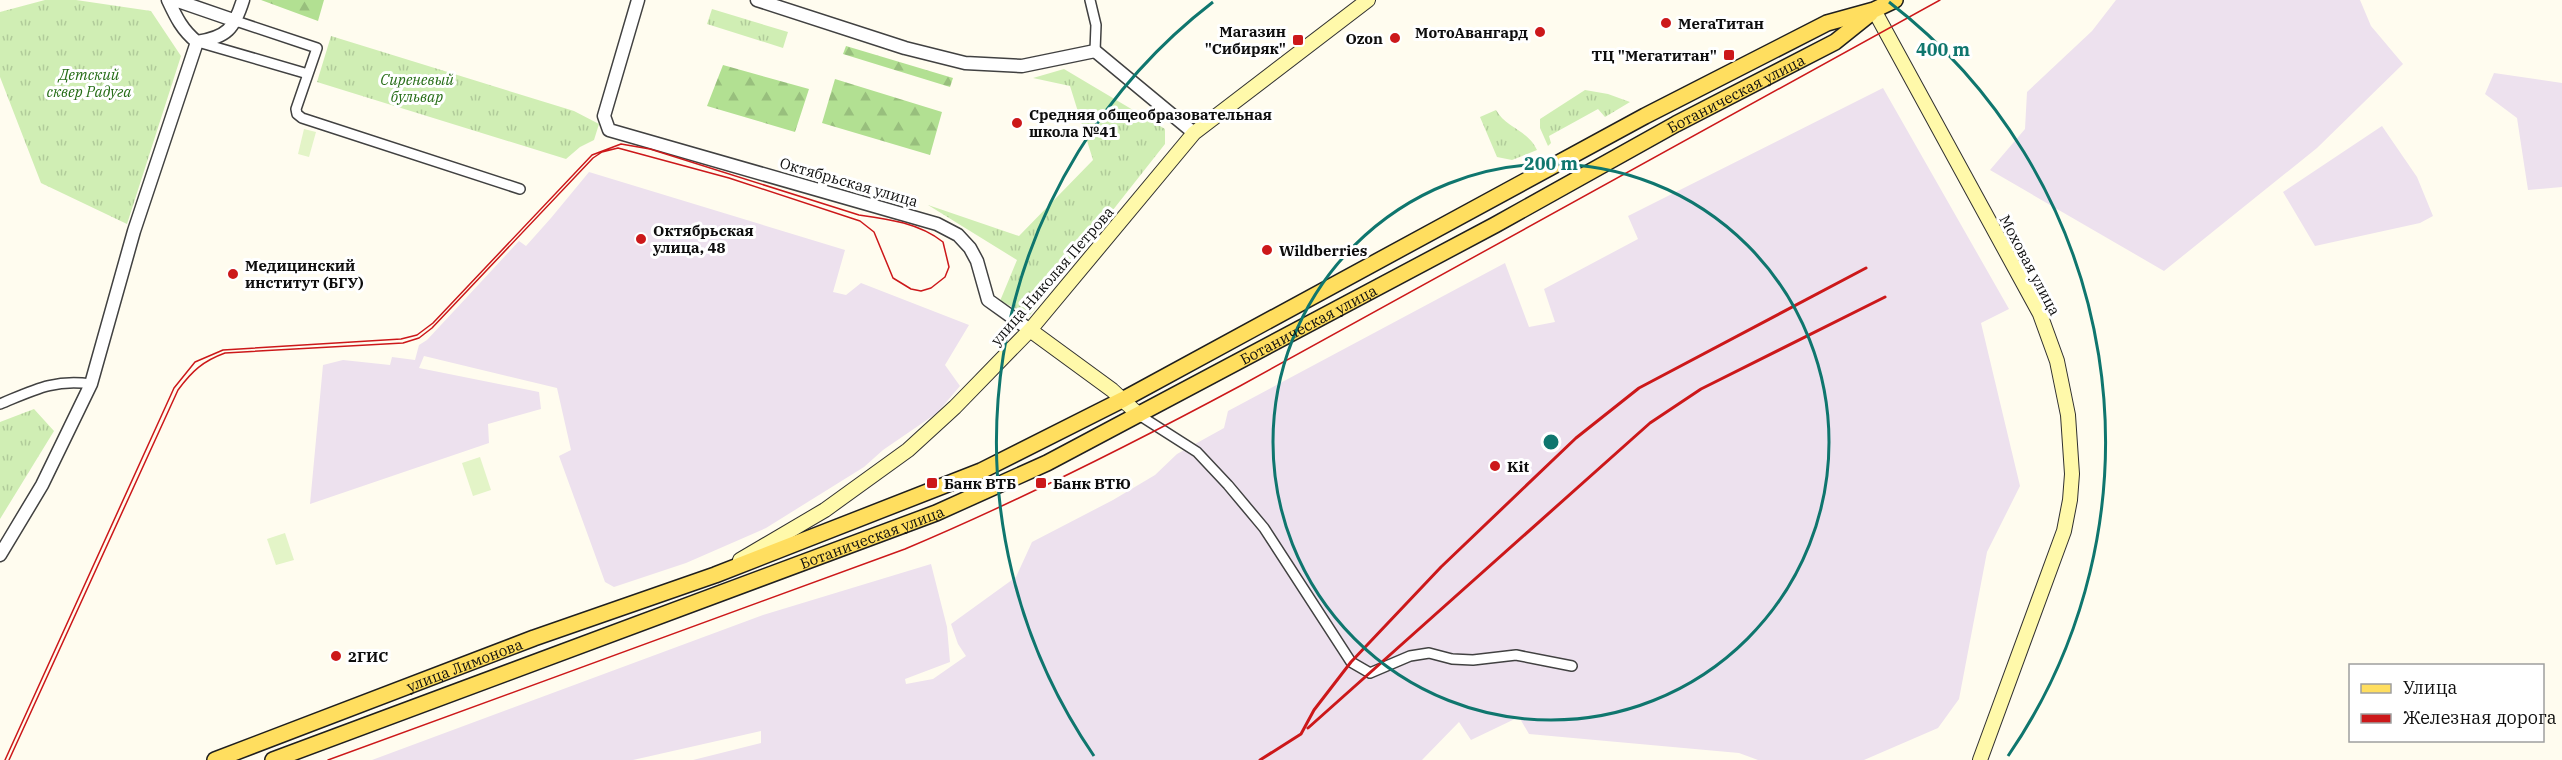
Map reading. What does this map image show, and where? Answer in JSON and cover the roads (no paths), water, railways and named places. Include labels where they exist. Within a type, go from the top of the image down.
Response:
[{"type":"main road","name":"улица Николая Петрова","points":[[715,575],[825,510],[908,450],[955,407],[1030,330],[1194,133],[1368,0]]},
{"type":"main road","name":"Ботаническая улица","points":[[715,575],[981,471],[1124,399],[1653,112],[1827,23],[1874,10],[1895,0]]},
{"type":"main road","name":"Ботаническая улица","points":[[721,593],[992,489],[1139,414],[1495,225],[1670,127],[1836,42],[1874,10]]},
{"type":"main road","name":"Моховая улица","points":[[1874,10],[2040,314],[2057,361],[2068,415],[2072,474],[2064,531],[1980,760]]},
{"type":"main road","points":[[1030,330],[1124,399],[1139,414]]},
{"type":"main road","points":[[750,562],[757,580]]},
{"type":"main road","name":"улица Лимонова","points":[[215,760],[534,638],[715,575]]},
{"type":"main road","name":"улица Лимонова","points":[[273,760],[721,593]]},
{"type":"street","points":[[168,0],[177,21],[186,34],[196,42],[308,74]]},
{"type":"street","points":[[175,0],[317,48],[296,109],[302,118],[520,189]]},
{"type":"street","points":[[196,42],[223,35],[236,21],[243,0]]},
{"type":"street","name":"Октябрьская улица","points":[[638,0],[604,116],[609,130],[937,224],[958,236],[970,248],[977,261],[988,300],[1030,330]]},
{"type":"street","points":[[757,0],[905,48],[965,63],[1022,66],[1095,51]]},
{"type":"street","points":[[1090,0],[1096,25],[1095,51]]},
{"type":"street","points":[[0,555],[42,485],[91,384],[134,231],[196,42]]},
{"type":"street","points":[[1095,51],[1194,133]]},
{"type":"street","points":[[0,404],[52,384],[70,381],[91,384]]},
{"type":"street","points":[[1139,414],[1197,453],[1228,484],[1264,528],[1351,662],[1370,673],[1410,656],[1429,653],[1452,659],[1473,660],[1516,655],[1572,666]]},
{"type":"tram line","points":[[328,760],[905,549],[1032,492],[1240,386],[1940,0]]},
{"type":"tram line","points":[[5,760],[174,388],[195,362],[223,350],[401,339],[417,335],[433,323],[592,155],[621,144],[650,149],[859,215],[914,226],[943,242],[949,267],[945,277],[931,288],[921,291],[911,289],[893,278],[874,232],[860,221],[729,178],[618,148],[602,152],[593,158],[432,328],[419,338],[403,343],[225,353],[210,359],[193,372],[178,390],[9,760]]},
{"type":"railway","points":[[1260,760],[1301,734],[1314,710],[1351,662],[1441,567],[1576,438],[1639,388],[1866,268]]},
{"type":"railway","points":[[1308,728],[1650,423],[1701,389],[1885,297]]},
{"type":"place","name":"МегаТитан","points":[[1666,23]]},
{"type":"place","name":"МотоАвангард","points":[[1540,32]]},
{"type":"place","name":"Ozon","points":[[1395,38]]},
{"type":"place","name":"Магазин \"Сибиряк\"","points":[[1298,40]]},
{"type":"place","name":"ТЦ \"Мегатитан\"","points":[[1729,55]]},
{"type":"place","name":"Средняя общеобразовательная школа №41","points":[[1017,123]]},
{"type":"place","name":"Октябрьская улица, 48","points":[[641,239]]},
{"type":"place","name":"Wildberries","points":[[1267,250]]},
{"type":"place","name":"Медицинский институт (БГУ)","points":[[233,274]]},
{"type":"place","name":"Kit","points":[[1495,466]]},
{"type":"place","name":"Банк ВТБ","points":[[932,483]]},
{"type":"place","name":"Банк ВТЮ","points":[[1041,483]]},
{"type":"place","name":"2ГИС","points":[[336,656]]},
{"type":"park label","name":"Детский сквер Радуга","points":[[89,82]]},
{"type":"park label","name":"Сиреневый бульвар","points":[[417,88]]}]
